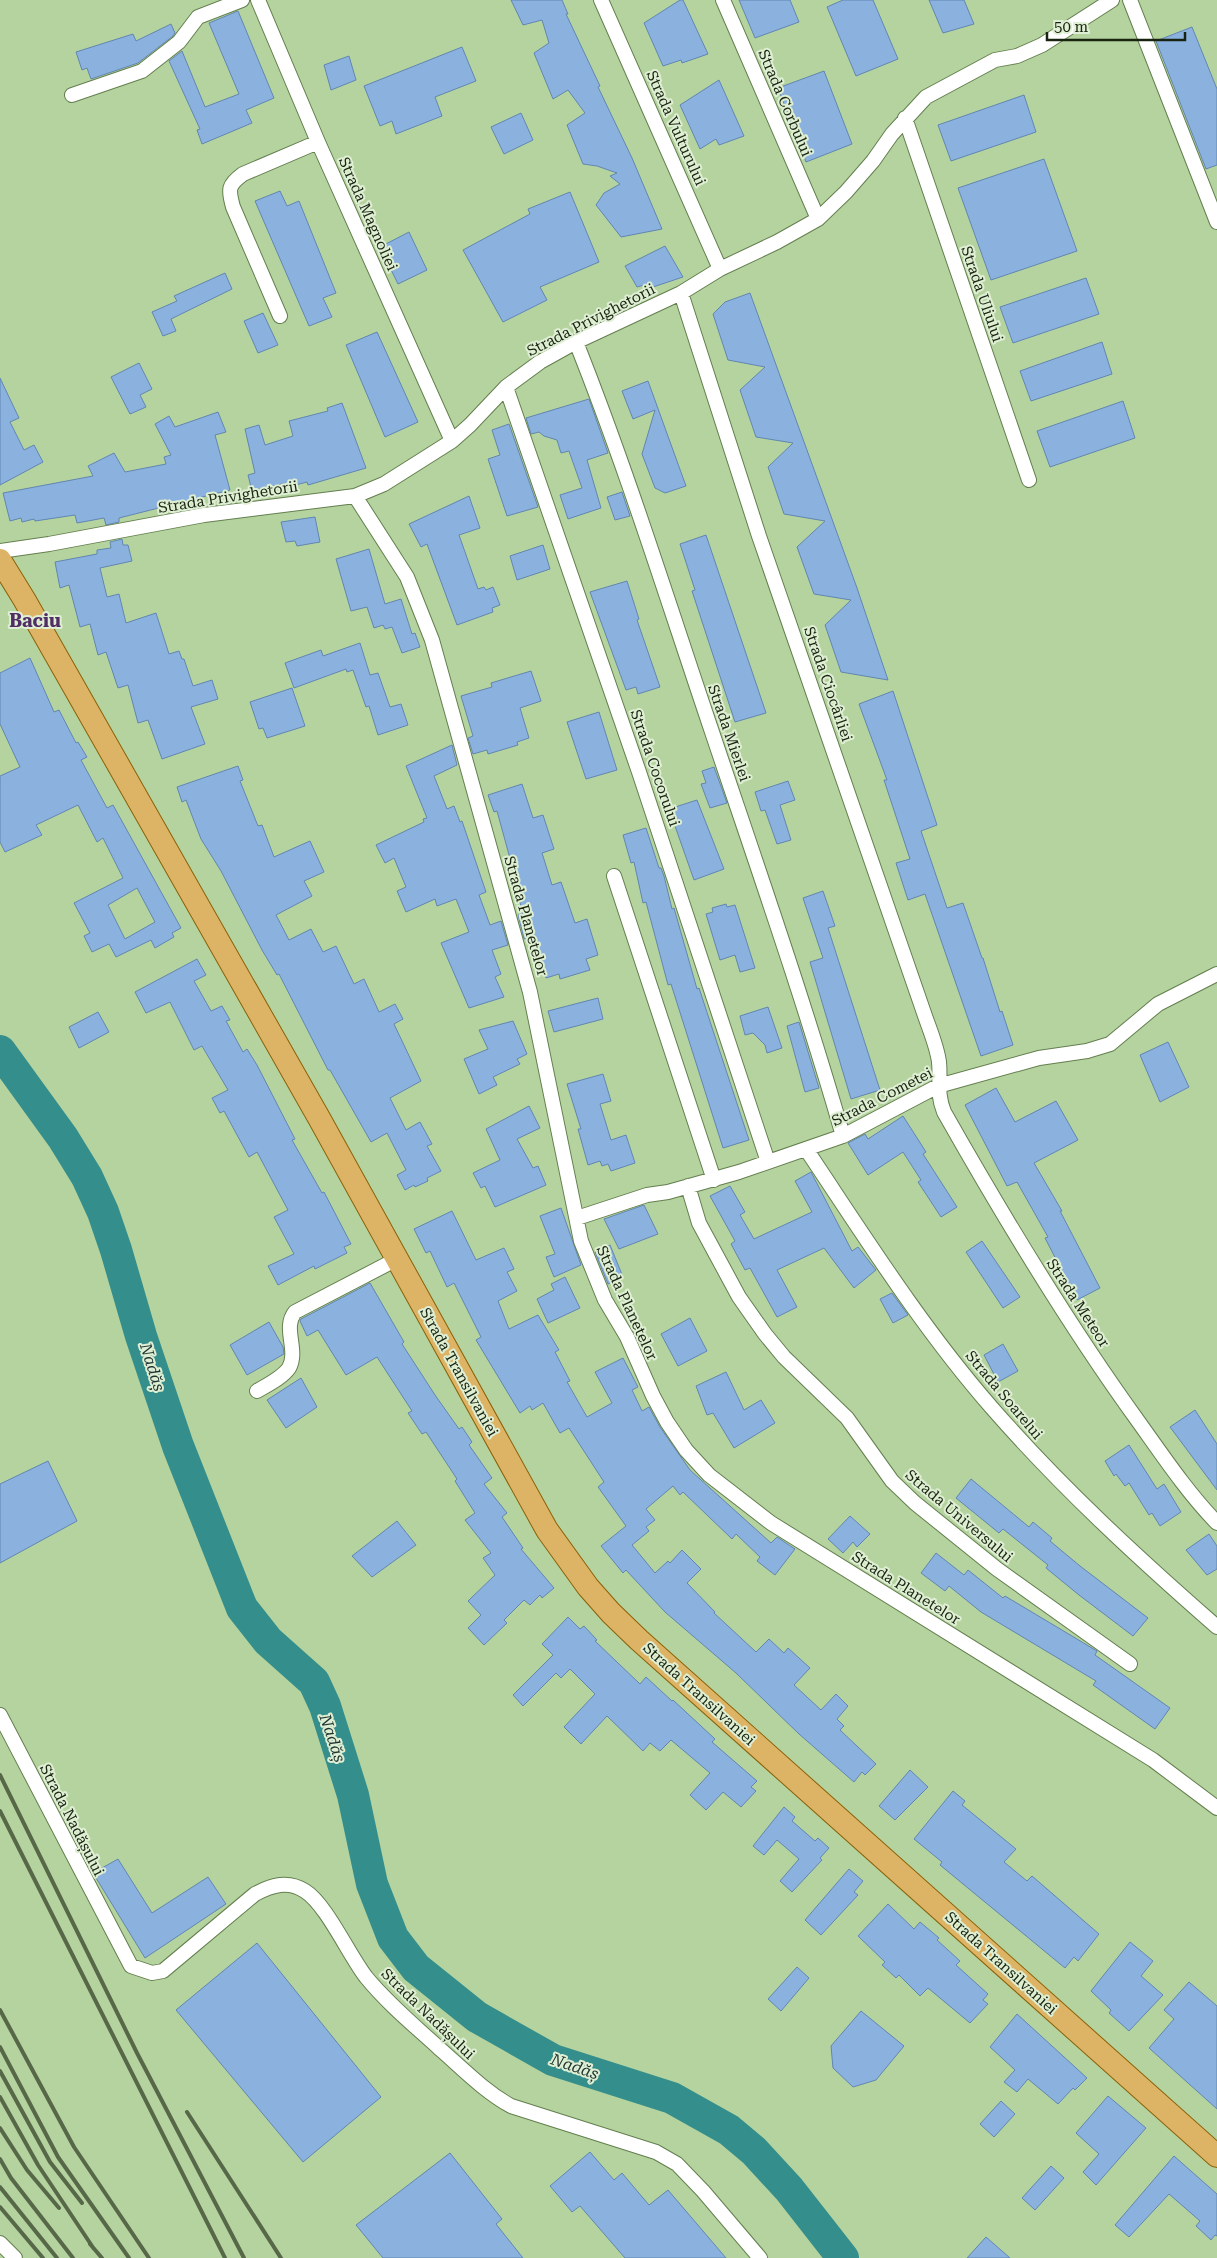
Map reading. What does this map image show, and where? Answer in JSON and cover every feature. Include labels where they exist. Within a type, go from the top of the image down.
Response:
[{"type":"main road","name":"Strada Transilvaniei","points":[[0,560],[319,1118],[547,1530],[566,1557],[611,1613],[1217,2156]]},
{"type":"street","points":[[72,95],[142,70],[185,36],[198,17],[242,0]]},
{"type":"street","name":"Strada Magnoliei","points":[[258,0],[318,142],[452,440]]},
{"type":"street","name":"Strada Vulturului","points":[[601,0],[720,269]]},
{"type":"street","name":"Strada Corbului","points":[[723,0],[818,219]]},
{"type":"street","name":"Strada Privighetorii","points":[[0,551],[58,543],[204,515],[355,496],[384,484],[452,440],[470,425],[506,387],[540,362],[576,342],[681,293],[720,269],[777,242],[818,219],[846,192],[905,118],[926,97],[995,60],[1017,56],[1042,45],[1112,0]]},
{"type":"street","points":[[1130,0],[1217,222]]},
{"type":"street","name":"Strada Uliului","points":[[905,118],[1029,480]]},
{"type":"street","points":[[280,316],[232,207],[229,192],[232,182],[243,174],[318,142]]},
{"type":"street","name":"Strada Ciocârliei","points":[[681,293],[759,536],[939,1059],[938,1086]]},
{"type":"street","name":"Strada Mierlei","points":[[576,342],[652,552],[814,1037],[843,1136]]},
{"type":"street","name":"Strada Cocorului","points":[[506,387],[639,772],[768,1162]]},
{"type":"street","name":"Strada Planetelor","points":[[355,496],[407,577],[432,640],[530,992],[582,1241],[592,1271],[605,1300],[627,1337],[653,1396],[686,1450],[709,1475],[772,1523],[1153,1760],[1217,1808]]},
{"type":"street","points":[[614,876],[714,1180]]},
{"type":"street","name":"Strada Cometei","points":[[577,1218],[647,1195],[714,1180],[806,1150],[843,1136],[938,1086],[1030,1060],[1087,1051],[1110,1044],[1158,1004],[1217,974]]},
{"type":"street","name":"Strada Meteor","points":[[938,1086],[939,1101],[944,1112],[1037,1269],[1112,1386],[1195,1501],[1217,1524]]},
{"type":"street","name":"Strada Soarelui","points":[[806,1150],[928,1329],[991,1407],[1050,1472],[1125,1546],[1217,1627]]},
{"type":"street","name":"Strada Universului","points":[[688,1186],[699,1223],[739,1297],[784,1358],[846,1418],[892,1481],[915,1503],[997,1569],[1130,1664]]},
{"type":"street","points":[[257,1391],[284,1373],[289,1367],[292,1352],[289,1323],[295,1312],[397,1259]]},
{"type":"street","name":"Strada Nadășului","points":[[0,1715],[132,1966],[152,1973],[163,1971],[255,1894],[276,1884],[290,1885],[305,1891],[325,1914],[366,1977],[411,2023],[491,2095],[511,2106],[656,2152],[677,2164],[703,2191],[760,2258]]},
{"type":"street","points":[[0,2243],[15,2258]]},
{"type":"building","points":[[511,0],[562,0],[568,14],[566,14],[600,86],[598,87],[632,158],[662,229],[621,237],[596,205],[604,193],[620,184],[610,176],[617,173],[597,166],[583,164],[567,125],[585,113],[568,90],[553,99],[534,53],[549,43],[542,20],[523,25]]},
{"type":"building","points":[[680,0],[683,0],[708,54],[682,63],[681,60],[663,66],[644,23]]},
{"type":"building","points":[[739,0],[790,0],[799,22],[755,38]]},
{"type":"building","points":[[843,0],[873,0],[898,59],[856,76],[827,7]]},
{"type":"building","points":[[929,0],[964,0],[974,24],[943,33]]},
{"type":"building","points":[[238,11],[274,98],[246,110],[252,123],[202,144],[197,130],[200,129],[169,61],[182,51],[205,107],[239,94],[209,23]]},
{"type":"building","points":[[171,24],[175,33],[173,36],[138,63],[91,79],[87,68],[82,70],[76,52],[133,34],[136,41]]},
{"type":"building","points":[[1192,27],[1217,89],[1217,165],[1206,169],[1156,41]]},
{"type":"building","points":[[462,47],[476,81],[435,97],[442,116],[396,134],[392,121],[380,126],[364,86]]},
{"type":"building","points":[[349,56],[356,80],[331,90],[324,65]]},
{"type":"building","points":[[824,71],[852,144],[806,162],[778,88]]},
{"type":"building","points":[[719,80],[744,136],[719,145],[716,139],[700,149],[680,105]]},
{"type":"building","points":[[1024,95],[1036,132],[951,161],[938,125]]},
{"type":"building","points":[[521,113],[533,140],[504,154],[491,127]]},
{"type":"building","points":[[1044,159],[1077,251],[991,280],[958,188]]},
{"type":"building","points":[[280,191],[287,206],[299,201],[336,293],[323,298],[332,317],[309,326],[255,201]]},
{"type":"building","points":[[570,192],[599,262],[540,287],[547,300],[503,322],[463,250],[530,214],[528,209]]},
{"type":"building","points":[[409,232],[427,270],[398,284],[380,247]]},
{"type":"building","points":[[665,246],[683,277],[653,287],[651,283],[637,287],[625,266]]},
{"type":"building","points":[[225,273],[232,289],[171,319],[176,331],[163,336],[152,312],[177,301],[174,296]]},
{"type":"building","points":[[1086,278],[1099,314],[1013,343],[1000,307]]},
{"type":"building","points":[[750,293],[857,588],[888,680],[841,672],[825,625],[851,600],[814,594],[797,547],[825,521],[784,514],[768,467],[793,443],[756,437],[740,390],[765,367],[728,360],[713,314],[725,302]]},
{"type":"building","points":[[263,313],[278,345],[258,353],[244,321]]},
{"type":"building","points":[[377,332],[418,422],[385,437],[346,345]]},
{"type":"building","points":[[1102,342],[1112,374],[1031,401],[1020,371]]},
{"type":"building","points":[[139,363],[152,389],[140,395],[146,407],[130,414],[111,377]]},
{"type":"building","points":[[0,378],[19,418],[10,422],[24,450],[34,445],[43,462],[0,485]]},
{"type":"building","points":[[648,381],[686,486],[665,493],[655,488],[642,454],[655,410],[633,419],[622,391]]},
{"type":"building","points":[[589,399],[608,453],[587,460],[601,508],[568,519],[560,495],[582,488],[569,451],[561,453],[557,440],[544,436],[539,432],[531,434],[526,418]]},
{"type":"building","points":[[1123,401],[1135,438],[1050,467],[1037,431]]},
{"type":"building","points":[[342,403],[366,468],[308,485],[307,482],[288,487],[286,483],[252,491],[248,475],[255,473],[245,429],[259,425],[265,445],[293,436],[289,421],[328,411],[327,408]]},
{"type":"building","points":[[218,412],[226,432],[215,435],[230,490],[119,518],[119,522],[106,525],[104,518],[77,523],[75,515],[35,521],[34,519],[22,522],[21,518],[10,521],[3,493],[93,476],[88,466],[114,453],[125,472],[166,464],[164,457],[171,455],[155,424],[169,416],[175,427]]},
{"type":"building","points":[[509,424],[538,507],[507,516],[488,459],[500,455],[492,430]]},
{"type":"building","points":[[622,492],[630,516],[615,520],[607,497]]},
{"type":"building","points":[[469,496],[480,528],[459,535],[478,589],[484,587],[486,590],[493,587],[500,605],[492,608],[493,612],[457,625],[427,544],[421,547],[409,524]]},
{"type":"building","points":[[315,517],[320,542],[297,546],[295,541],[286,542],[281,522]]},
{"type":"building","points":[[706,535],[766,713],[735,722],[692,591],[695,590],[680,544]]},
{"type":"building","points":[[122,539],[123,545],[128,545],[132,561],[100,568],[107,597],[119,594],[126,623],[156,613],[169,654],[179,651],[182,659],[184,659],[193,686],[212,680],[218,699],[191,707],[205,744],[162,759],[148,720],[138,723],[128,685],[118,688],[106,652],[98,655],[90,624],[80,627],[69,585],[60,588],[55,562],[97,554],[97,550],[111,548],[110,542]]},
{"type":"building","points":[[543,545],[550,569],[517,580],[510,556]]},
{"type":"building","points":[[369,549],[385,604],[401,599],[412,634],[415,633],[420,647],[402,653],[392,627],[385,629],[383,625],[374,628],[367,607],[351,611],[336,559]]},
{"type":"building","points":[[627,581],[639,619],[637,620],[660,687],[638,694],[636,687],[626,690],[590,592]]},
{"type":"building","points":[[360,643],[370,675],[378,673],[390,707],[401,704],[408,725],[378,735],[369,706],[366,707],[353,670],[347,672],[346,669],[294,688],[285,663],[321,650],[323,656]]},
{"type":"building","points":[[30,658],[54,712],[59,710],[76,743],[78,742],[87,757],[81,760],[107,808],[113,805],[181,928],[172,933],[174,937],[155,948],[151,940],[116,957],[109,944],[92,952],[84,936],[90,933],[74,903],[123,878],[103,838],[97,842],[78,805],[36,825],[42,835],[5,852],[0,842],[0,776],[20,767],[0,724],[0,673]],"holes":[[[137,888],[155,922],[125,939],[108,905]]]},
{"type":"building","points":[[531,671],[541,701],[520,708],[529,738],[517,742],[518,745],[488,754],[487,750],[473,754],[468,738],[473,736],[461,696],[492,687],[491,683]]},
{"type":"building","points":[[292,688],[305,726],[267,738],[263,728],[259,729],[250,702]]},
{"type":"building","points":[[893,691],[937,825],[921,831],[947,908],[963,903],[1013,1045],[981,1056],[925,894],[908,900],[896,863],[910,859],[884,780],[887,780],[859,704]]},
{"type":"building","points":[[599,712],[617,770],[586,779],[567,722]]},
{"type":"building","points":[[452,745],[457,765],[434,776],[447,809],[454,806],[460,822],[462,821],[486,892],[479,895],[490,925],[501,921],[508,945],[492,950],[501,974],[495,977],[504,997],[469,1008],[441,943],[469,932],[456,899],[437,906],[435,899],[406,912],[397,891],[406,887],[394,858],[385,863],[376,845],[424,822],[423,819],[427,818],[406,766]]},
{"type":"building","points":[[238,766],[243,780],[240,781],[258,826],[262,825],[274,857],[310,841],[324,872],[304,881],[312,896],[276,915],[289,940],[311,929],[323,952],[336,946],[354,984],[364,979],[379,1012],[395,1004],[403,1019],[394,1024],[421,1081],[390,1098],[406,1130],[420,1122],[432,1144],[427,1146],[441,1171],[427,1178],[428,1181],[415,1187],[414,1185],[405,1190],[397,1175],[406,1170],[387,1133],[371,1142],[330,1070],[328,1070],[279,974],[277,975],[262,950],[221,871],[201,839],[186,800],[182,802],[177,787]]},
{"type":"building","points":[[714,767],[727,803],[710,808],[701,784],[706,783],[702,771]]},
{"type":"building","points":[[788,781],[795,800],[780,805],[791,840],[777,844],[765,810],[761,811],[755,792]]},
{"type":"building","points":[[522,784],[533,818],[543,815],[554,849],[542,853],[552,885],[561,882],[575,923],[587,919],[598,955],[586,959],[590,970],[560,979],[559,974],[546,978],[531,936],[524,939],[518,915],[523,913],[518,896],[520,895],[497,811],[494,812],[488,795]]},
{"type":"building","points":[[697,800],[724,869],[694,880],[669,809]]},
{"type":"building","points":[[646,828],[659,868],[661,868],[664,876],[672,909],[674,908],[697,989],[699,988],[749,1140],[723,1148],[671,984],[668,985],[646,902],[643,903],[634,862],[631,863],[623,835]]},
{"type":"building","points":[[823,891],[835,926],[828,928],[880,1090],[851,1099],[810,962],[823,958],[803,898]]},
{"type":"building","points":[[726,904],[727,907],[735,905],[755,968],[740,972],[735,955],[720,960],[706,914],[713,912],[712,908]]},
{"type":"building","points":[[197,959],[206,975],[194,981],[211,1011],[222,1006],[230,1020],[226,1021],[243,1052],[247,1049],[257,1065],[295,1139],[292,1140],[322,1193],[324,1192],[351,1244],[344,1247],[347,1253],[315,1269],[314,1266],[278,1285],[268,1266],[294,1254],[274,1217],[288,1210],[257,1152],[249,1157],[224,1111],[220,1113],[212,1098],[228,1090],[202,1046],[194,1050],[170,1002],[146,1013],[135,992]]},
{"type":"building","points":[[598,998],[603,1019],[554,1032],[548,1011]]},
{"type":"building","points":[[768,1007],[782,1048],[767,1053],[765,1045],[753,1033],[745,1035],[740,1016]]},
{"type":"building","points":[[98,1012],[109,1032],[79,1048],[69,1027]]},
{"type":"building","points":[[513,1021],[527,1054],[517,1059],[520,1064],[493,1077],[497,1085],[479,1094],[464,1059],[488,1049],[479,1030]]},
{"type":"building","points":[[799,1022],[819,1088],[805,1092],[787,1026]]},
{"type":"building","points":[[1168,1042],[1189,1087],[1160,1102],[1140,1055]]},
{"type":"building","points":[[603,1074],[611,1101],[600,1104],[611,1140],[626,1135],[635,1163],[611,1171],[608,1164],[602,1166],[600,1161],[588,1165],[578,1129],[581,1129],[567,1084]]},
{"type":"building","points":[[996,1088],[1015,1122],[1056,1101],[1078,1140],[1034,1163],[1062,1211],[1060,1211],[1100,1288],[1077,1300],[1045,1238],[1048,1237],[1017,1182],[1007,1186],[965,1105]]},
{"type":"building","points":[[529,1106],[540,1128],[517,1139],[533,1168],[538,1166],[546,1185],[495,1207],[485,1186],[481,1188],[473,1173],[500,1160],[486,1129]]},
{"type":"building","points":[[903,1116],[926,1152],[923,1154],[957,1207],[941,1217],[918,1182],[921,1180],[903,1152],[868,1175],[848,1143],[865,1134],[868,1139]]},
{"type":"building","points":[[811,1172],[852,1251],[858,1247],[876,1270],[854,1288],[824,1248],[777,1270],[797,1307],[777,1317],[750,1268],[745,1270],[731,1244],[735,1241],[710,1196],[730,1186],[745,1212],[740,1215],[754,1239],[812,1212],[795,1181]]},
{"type":"building","points":[[644,1205],[658,1234],[619,1249],[604,1219]]},
{"type":"building","points":[[561,1208],[581,1265],[554,1277],[546,1257],[555,1254],[540,1216]]},
{"type":"building","points":[[452,1211],[476,1260],[504,1248],[514,1269],[507,1272],[517,1291],[498,1301],[509,1329],[538,1315],[559,1350],[555,1352],[570,1381],[567,1382],[587,1417],[612,1403],[595,1372],[623,1358],[638,1387],[632,1390],[642,1411],[649,1407],[660,1427],[690,1470],[771,1543],[777,1537],[795,1549],[775,1575],[757,1561],[760,1557],[736,1534],[732,1539],[683,1492],[680,1495],[673,1486],[646,1509],[655,1520],[646,1527],[649,1531],[632,1545],[655,1573],[668,1561],[670,1563],[682,1550],[701,1569],[687,1583],[714,1613],[756,1652],[769,1639],[784,1653],[788,1648],[810,1668],[794,1685],[821,1710],[836,1694],[848,1706],[837,1719],[844,1726],[840,1730],[876,1764],[865,1775],[862,1772],[854,1782],[799,1734],[736,1673],[665,1612],[626,1570],[623,1573],[601,1546],[626,1526],[598,1487],[604,1482],[569,1428],[560,1433],[543,1403],[532,1410],[530,1406],[520,1413],[476,1340],[481,1337],[454,1283],[447,1287],[430,1251],[426,1253],[414,1229]]},
{"type":"building","points":[[982,1241],[1020,1297],[1003,1308],[966,1252]]},
{"type":"building","points":[[610,1245],[623,1277],[608,1284],[595,1252]]},
{"type":"building","points":[[565,1277],[580,1308],[548,1323],[537,1299],[554,1290],[551,1284]]},
{"type":"building","points":[[370,1283],[404,1342],[402,1344],[459,1429],[462,1427],[472,1442],[469,1445],[492,1478],[484,1484],[507,1513],[502,1517],[523,1548],[521,1549],[554,1588],[542,1598],[540,1595],[530,1605],[524,1600],[504,1620],[507,1623],[484,1645],[468,1628],[481,1615],[468,1601],[495,1575],[483,1558],[491,1553],[465,1520],[475,1513],[455,1481],[457,1479],[426,1432],[422,1434],[408,1413],[412,1411],[377,1357],[346,1375],[318,1330],[307,1336],[300,1321]]},
{"type":"building","points":[[892,1293],[908,1315],[893,1323],[880,1299]]},
{"type":"building","points":[[690,1318],[707,1351],[678,1366],[661,1334]]},
{"type":"building","points":[[269,1322],[283,1347],[284,1354],[247,1375],[230,1345]]},
{"type":"building","points":[[1003,1344],[1018,1371],[998,1382],[984,1355]]},
{"type":"building","points":[[726,1372],[744,1410],[761,1400],[775,1423],[734,1448],[713,1413],[707,1415],[696,1386]]},
{"type":"building","points":[[301,1378],[317,1407],[286,1428],[267,1400]]},
{"type":"building","points":[[1195,1410],[1217,1444],[1217,1490],[1170,1427]]},
{"type":"building","points":[[1129,1445],[1157,1489],[1164,1484],[1181,1512],[1160,1526],[1152,1513],[1149,1515],[1129,1483],[1125,1486],[1116,1474],[1114,1476],[1105,1461]]},
{"type":"building","points":[[48,1461],[77,1521],[0,1563],[0,1484]]},
{"type":"building","points":[[971,1479],[1029,1527],[1033,1522],[1052,1538],[1050,1541],[1148,1618],[1133,1636],[1046,1568],[1048,1565],[1003,1529],[999,1533],[956,1498]]},
{"type":"building","points":[[850,1516],[870,1534],[857,1547],[853,1542],[843,1553],[828,1539]]},
{"type":"building","points":[[397,1521],[416,1545],[372,1577],[352,1556]]},
{"type":"building","points":[[1209,1534],[1217,1546],[1217,1569],[1207,1575],[1186,1550]]},
{"type":"building","points":[[936,1553],[964,1575],[968,1570],[1003,1598],[1005,1596],[1097,1651],[1095,1655],[1170,1708],[1155,1729],[1093,1685],[1096,1681],[981,1612],[949,1586],[945,1591],[921,1573]]},
{"type":"building","points":[[568,1617],[580,1629],[584,1626],[597,1640],[595,1641],[640,1684],[646,1677],[673,1700],[715,1739],[712,1742],[757,1781],[751,1787],[756,1791],[741,1807],[723,1792],[706,1810],[690,1795],[710,1773],[671,1740],[660,1751],[650,1743],[643,1751],[607,1716],[581,1744],[564,1727],[595,1694],[570,1669],[561,1678],[556,1673],[523,1706],[513,1695],[553,1655],[542,1644]]},
{"type":"building","points":[[910,1770],[928,1787],[895,1820],[879,1806]]},
{"type":"building","points":[[953,1791],[965,1801],[962,1805],[1016,1849],[1004,1862],[1027,1881],[1032,1876],[1099,1934],[1078,1961],[1074,1957],[1065,1968],[940,1865],[942,1862],[914,1839]]},
{"type":"building","points":[[784,1807],[795,1817],[792,1821],[815,1841],[818,1838],[829,1848],[820,1858],[822,1860],[792,1892],[780,1881],[799,1859],[777,1840],[764,1855],[753,1846]]},
{"type":"building","points":[[118,1859],[152,1913],[208,1877],[226,1904],[145,1958],[93,1873]]},
{"type":"building","points":[[849,1869],[863,1881],[854,1892],[858,1895],[821,1935],[805,1920]]},
{"type":"building","points":[[888,1904],[914,1929],[920,1922],[939,1938],[937,1940],[960,1961],[956,1965],[988,1994],[983,2000],[988,2004],[970,2023],[928,1988],[920,1996],[899,1975],[896,1978],[882,1965],[885,1962],[858,1936]]},
{"type":"building","points":[[1130,1942],[1153,1961],[1141,1976],[1163,1995],[1129,2031],[1109,2013],[1111,2010],[1091,1991]]},
{"type":"building","points":[[257,1943],[381,2097],[303,2162],[176,2010]]},
{"type":"building","points":[[797,1967],[809,1978],[781,2011],[768,1999]]},
{"type":"building","points":[[1189,1982],[1217,2006],[1217,2109],[1149,2048],[1174,2019],[1164,2010]]},
{"type":"building","points":[[861,2011],[904,2046],[876,2080],[853,2087],[833,2068],[831,2046]]},
{"type":"building","points":[[1017,2014],[1087,2078],[1075,2090],[1073,2088],[1058,2104],[1028,2079],[1017,2092],[1004,2082],[1015,2070],[990,2047]]},
{"type":"building","points":[[1108,2096],[1146,2128],[1096,2185],[1083,2172],[1099,2154],[1076,2133]]},
{"type":"building","points":[[1001,2101],[1015,2114],[994,2137],[980,2124]]},
{"type":"building","points":[[590,2152],[614,2180],[622,2173],[649,2205],[668,2190],[726,2258],[625,2258],[580,2206],[572,2212],[550,2186]]},
{"type":"building","points":[[450,2153],[502,2219],[496,2224],[523,2258],[383,2258],[356,2225]]},
{"type":"building","points":[[1174,2156],[1217,2194],[1217,2236],[1215,2235],[1211,2240],[1196,2226],[1200,2221],[1169,2194],[1129,2237],[1115,2225]]},
{"type":"building","points":[[1051,2166],[1064,2178],[1035,2210],[1022,2198]]},
{"type":"building","points":[[986,2237],[1010,2258],[967,2258]]},
{"type":"waterway","name":"Nadăș","points":[[0,1051],[63,1138],[87,1177],[103,1212],[141,1336],[178,1446],[242,1608],[268,1641],[314,1682],[325,1706],[353,1795],[372,1884],[393,1938],[416,1968],[477,2017],[553,2060],[672,2098],[729,2130],[754,2151],[789,2189],[843,2258]]},
{"type":"railway","points":[[0,1775],[137,2053],[244,2258]]},
{"type":"railway","points":[[0,1811],[225,2258]]},
{"type":"railway","points":[[0,2010],[74,2147],[149,2258]]},
{"type":"railway","points":[[0,2047],[58,2157],[129,2258]]},
{"type":"railway","points":[[0,2071],[50,2162],[82,2203]]},
{"type":"railway","points":[[0,2097],[38,2165],[94,2249]]},
{"type":"railway","points":[[187,2112],[281,2258]]},
{"type":"railway","points":[[0,2128],[27,2170],[59,2208]]},
{"type":"railway","points":[[0,2159],[11,2178],[73,2258]]},
{"type":"railway","points":[[0,2187],[57,2258]]},
{"type":"railway","points":[[0,2207],[43,2258]]},
{"type":"railway","points":[[90,2244],[102,2258]]},
{"type":"district","name":"Baciu","points":[[35,621]]}]
